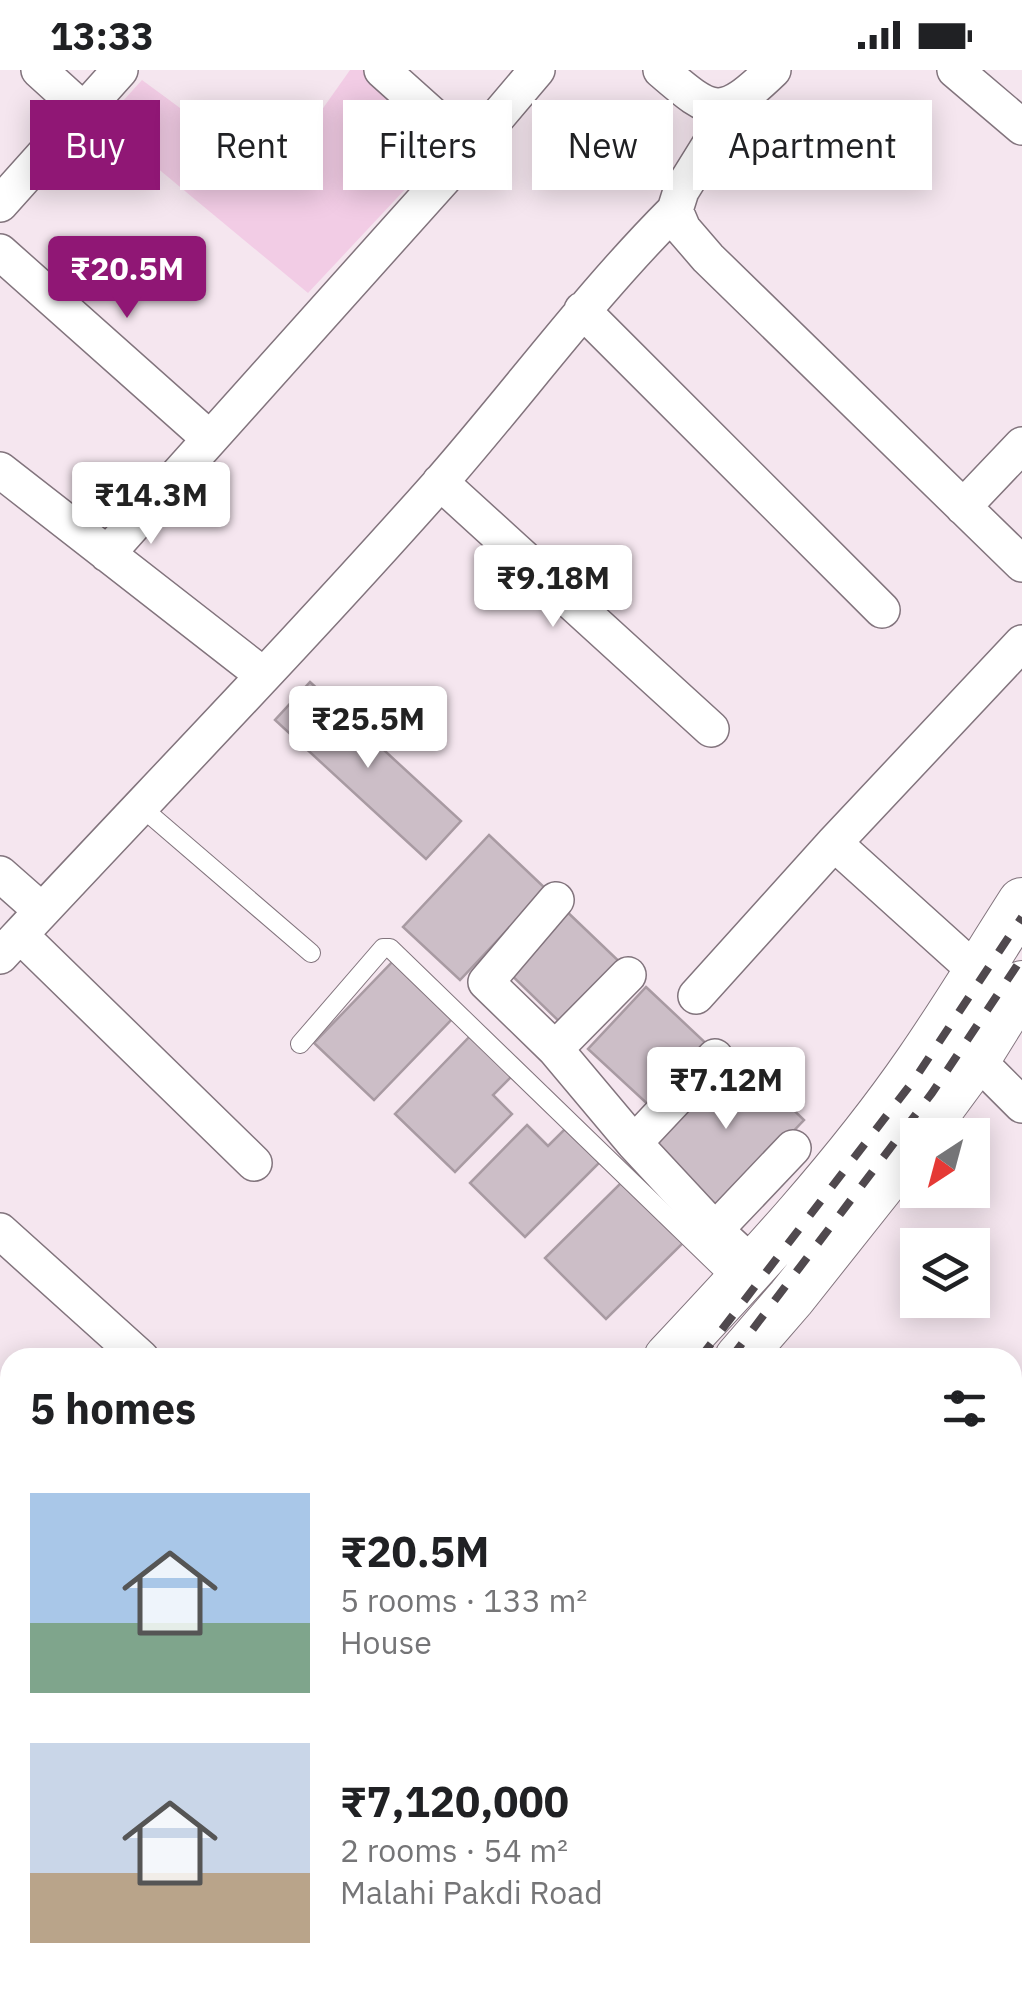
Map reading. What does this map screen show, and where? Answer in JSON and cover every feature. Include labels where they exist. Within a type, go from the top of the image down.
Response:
[{"type":"main road","points":[[677,1348],[746,1275],[918,1063],[976,972],[1019,914]]},
{"type":"main road","points":[[932,1118],[1022,986]]},
{"type":"main road","points":[[748,1348],[900,1160]]},
{"type":"street","points":[[39,70],[71,100]]},
{"type":"street","points":[[92,100],[120,70]]},
{"type":"street","points":[[382,70],[415,100]]},
{"type":"street","points":[[512,100],[537,70]]},
{"type":"street","points":[[660,70],[699,100]]},
{"type":"street","points":[[739,100],[772,70]]},
{"type":"street","points":[[955,70],[1022,127]]},
{"type":"street","points":[[0,204],[30,170]]},
{"type":"street","points":[[20,934],[440,482],[626,259],[675,210],[693,173]]},
{"type":"street","points":[[107,554],[433,190]]},
{"type":"street","points":[[675,210],[696,245],[1022,564]]},
{"type":"street","points":[[0,252],[210,439]]},
{"type":"street","points":[[582,310],[882,610]]},
{"type":"street","points":[[963,507],[1022,446]]},
{"type":"street","points":[[0,470],[262,675]]},
{"type":"street","points":[[440,482],[710,729]]},
{"type":"street","points":[[696,996],[834,842],[1022,643]]},
{"type":"street","points":[[834,842],[976,972]]},
{"type":"street","points":[[0,874],[20,934],[254,1163]]},
{"type":"street","points":[[556,900],[486,980],[555,1048],[715,1230],[746,1275]]},
{"type":"street","points":[[555,1048],[628,976]]},
{"type":"street","points":[[634,1142],[715,1058]]},
{"type":"street","points":[[976,1059],[1022,1105]]},
{"type":"street","points":[[715,1230],[793,1148]]},
{"type":"street","points":[[0,1230],[121,1348]]},
{"type":"lane","points":[[140,806],[311,952]]},
{"type":"lane","points":[[300,1044],[382,948],[390,948],[746,1275]]},
{"type":"shaded area","points":[[350,70],[369,70],[395,100],[343,100],[343,190],[404,190],[308,293],[184,190],[323,190],[323,108]]},
{"type":"shaded area","points":[[142,80],[180,108],[180,187],[160,170],[160,100],[124,100]]},
{"type":"building","points":[[310,682],[461,821],[426,859],[275,720]]},
{"type":"building","points":[[489,835],[546,889],[460,980],[403,927]]},
{"type":"building","points":[[561,906],[626,968],[567,1029],[503,967]]},
{"type":"building","points":[[396,958],[456,1015],[374,1100],[314,1043]]},
{"type":"building","points":[[646,987],[712,1049],[654,1110],[588,1049]]},
{"type":"building","points":[[473,1033],[514,1074],[493,1095],[512,1114],[455,1172],[395,1114]]},
{"type":"building","points":[[735,1053],[804,1120],[718,1210],[649,1143]]},
{"type":"building","points":[[527,1125],[548,1146],[567,1127],[601,1161],[525,1237],[470,1183]]},
{"type":"building","points":[[625,1179],[686,1240],[606,1319],[545,1258]]},
{"type":"railway","points":[[708,1348],[914,1080],[1022,917]]},
{"type":"railway","points":[[739,1348],[932,1093],[1022,958]]}]
